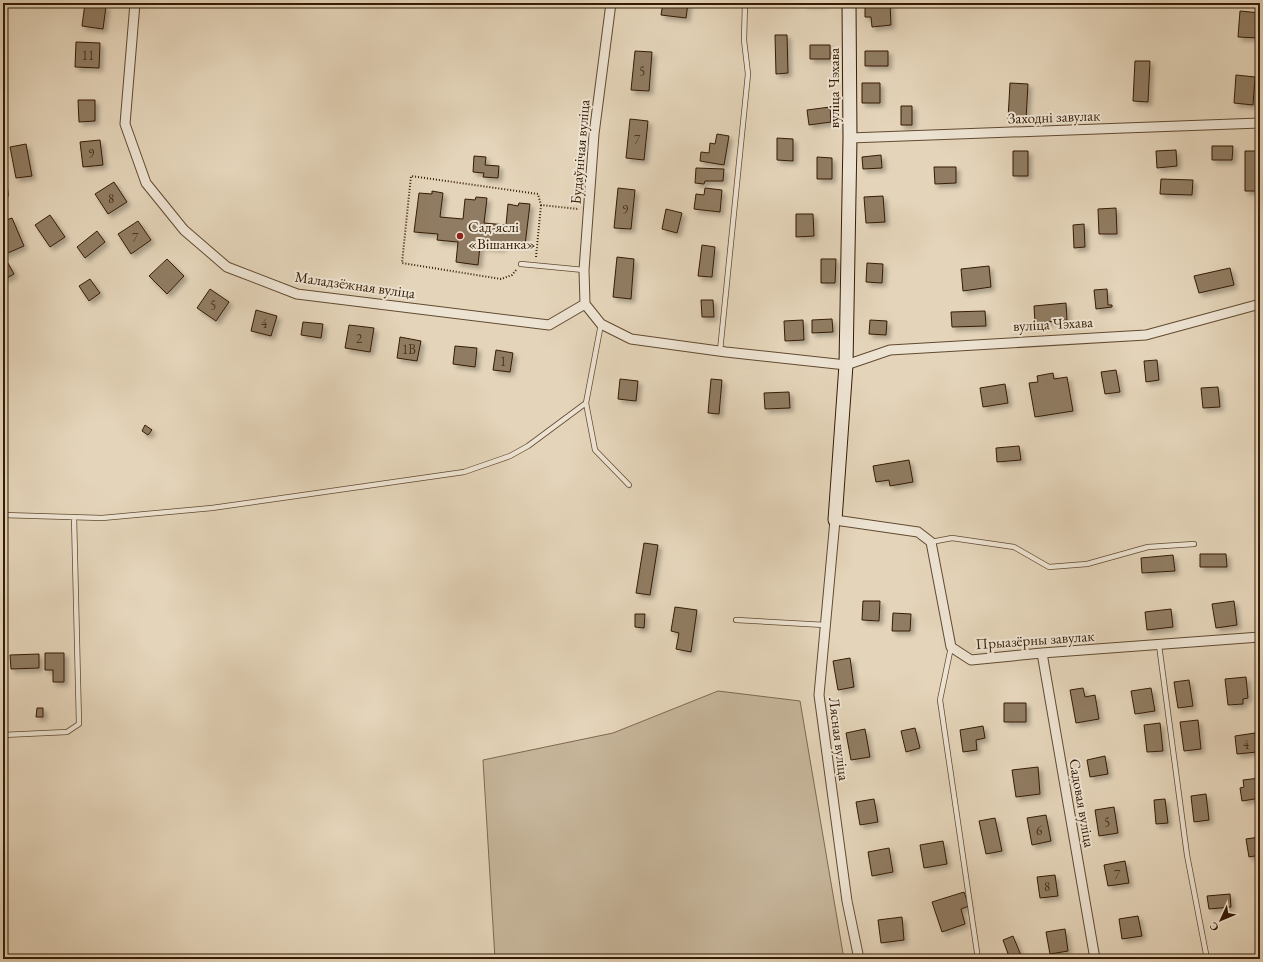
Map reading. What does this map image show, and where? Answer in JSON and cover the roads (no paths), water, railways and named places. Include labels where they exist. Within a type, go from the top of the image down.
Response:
[{"type":"street","name":"Маладзёжная вуліца","points":[[135,3],[125,124],[130,139],[146,183],[184,230],[227,267],[297,294],[549,325],[586,304]]},
{"type":"street","name":"Будаўнічая вуліца","points":[[586,304],[584,270],[594,134],[611,3]]},
{"type":"street","name":"вуліца Чэхава","points":[[835,520],[846,365],[850,138],[849,3]]},
{"type":"street","name":"Заходні завулак","points":[[850,138],[1260,123]]},
{"type":"street","name":"вуліца Чэхава","points":[[586,304],[601,324],[631,338],[720,351],[846,365],[890,350],[1146,334],[1260,304]]},
{"type":"street","points":[[835,520],[918,532],[931,542],[951,647]]},
{"type":"street","name":"Лясная вуліца","points":[[835,520],[824,625],[819,695],[847,901],[859,959]]},
{"type":"street","name":"Прыазёрны завулак","points":[[951,647],[971,660],[1042,653],[1260,637]]},
{"type":"street","name":"Садовая вуліца","points":[[1042,653],[1095,959]]},
{"type":"lane","points":[[720,351],[748,74],[744,40],[745,3]]},
{"type":"lane","points":[[3,173],[6,195]]},
{"type":"lane","points":[[521,264],[584,270]]},
{"type":"lane","points":[[601,324],[586,403],[595,450],[629,485]]},
{"type":"lane","points":[[3,515],[102,518],[212,508],[464,472],[510,456],[528,446],[586,403]]},
{"type":"lane","points":[[3,735],[67,732],[79,724],[74,517]]},
{"type":"lane","points":[[931,542],[952,538],[1014,547],[1049,567],[1087,564],[1148,547],[1194,544]]},
{"type":"lane","points":[[736,620],[824,625]]},
{"type":"lane","points":[[1159,645],[1188,855],[1207,959]]},
{"type":"lane","points":[[951,647],[940,700],[978,959]]},
{"type":"place","name":"Сад-яслі «Вішанка»","points":[[460,236]]}]
